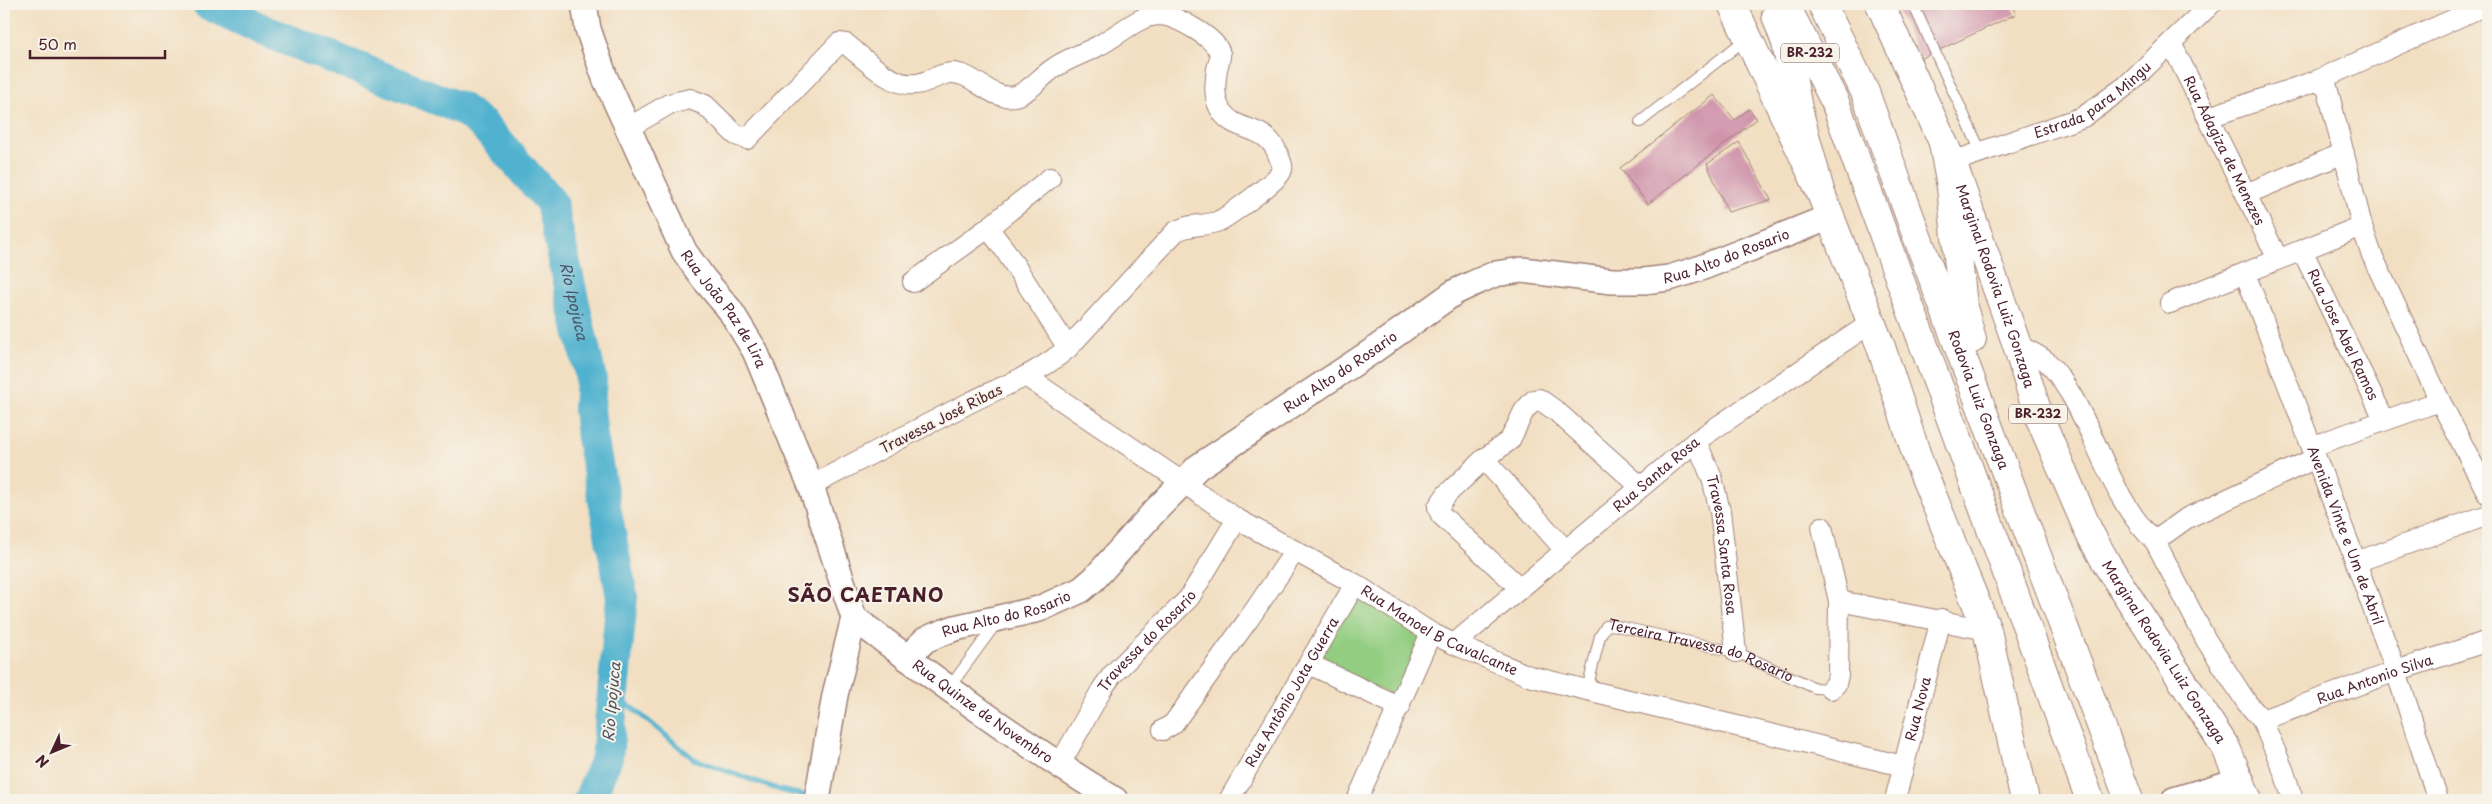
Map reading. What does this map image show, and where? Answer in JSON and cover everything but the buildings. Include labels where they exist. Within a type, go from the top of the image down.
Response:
[{"type":"main road","name":"BR-232","points":[[1732,4],[1820,191],[1872,323],[1920,465],[1987,630],[2025,800]]},
{"type":"main road","points":[[1771,4],[1786,43],[1798,109],[1820,191]]},
{"type":"main road","name":"BR-232","points":[[1785,4],[1835,102],[2090,800]]},
{"type":"main road","name":"Rodovia Luiz Gonzaga","points":[[1822,4],[1865,92],[2129,800]]},
{"type":"main road","name":"Marginal Rodovia Luiz Gonzaga","points":[[1880,4],[1948,152],[2017,345],[2038,414],[2089,532],[2108,566],[2208,718],[2226,748],[2244,790]]},
{"type":"main road","points":[[1948,152],[1963,307],[2002,430],[2024,520]]},
{"type":"street","name":"Rua João Paz de Lira","points":[[584,4],[588,28],[605,78],[684,251],[745,331],[811,486],[854,618]]},
{"type":"street","name":"Estrada para Mingu","points":[[1948,152],[1981,152],[2083,117],[2126,86],[2211,4]]},
{"type":"street","points":[[2210,118],[2316,82],[2488,4]]},
{"type":"street","name":"Travessa José Ribas","points":[[628,128],[669,104],[690,99],[704,105],[742,138],[752,135],[839,43],[846,44],[886,75],[903,84],[914,85],[951,73],[963,75],[992,92],[1015,96],[1023,93],[1052,69],[1097,46],[1140,20],[1154,15],[1165,15],[1190,26],[1216,47],[1220,54],[1216,74],[1218,106],[1224,115],[1232,121],[1256,131],[1270,140],[1276,148],[1282,166],[1281,172],[1265,187],[1218,221],[1192,225],[1176,232],[1068,348],[1049,364],[1027,377],[971,402],[811,486]]},
{"type":"street","name":"Rua Adagiza de Menezes","points":[[2171,43],[2210,118],[2278,259]]},
{"type":"street","points":[[2316,82],[2322,83],[2326,87],[2362,226],[2371,253],[2440,401],[2488,494]]},
{"type":"street","points":[[2246,194],[2344,153]]},
{"type":"street","points":[[913,282],[988,228],[1050,178]]},
{"type":"street","name":"Rua Alto do Rosario","points":[[907,658],[924,640],[936,635],[955,628],[999,620],[1039,609],[1081,590],[1094,579],[1182,483],[1217,453],[1286,410],[1455,292],[1495,274],[1522,270],[1612,281],[1644,281],[1669,278],[1698,269],[1830,216]]},
{"type":"street","points":[[2170,303],[2362,226]]},
{"type":"street","points":[[988,228],[1005,250],[1068,348]]},
{"type":"street","name":"Rua Jose Abel Ramos","points":[[2302,250],[2384,419]]},
{"type":"street","name":"Avenida Vinte e Um de Abril","points":[[2245,272],[2315,452],[2396,671],[2438,800]]},
{"type":"street","name":"Rua Santa Rosa","points":[[1454,644],[1696,441],[1872,323]]},
{"type":"street","points":[[2017,345],[2046,361],[2056,371],[2082,413],[2132,514],[2160,549],[2206,640],[2247,703],[2262,720],[2284,772],[2293,800]]},
{"type":"street","name":"Rua Manoel B Cavalcante","points":[[1027,377],[1237,519],[1355,584],[1431,633],[1454,644],[1529,676],[1903,766]]},
{"type":"street","points":[[1520,588],[1441,515],[1438,507],[1447,494],[1484,459],[1510,440],[1528,404],[1539,399],[1556,411],[1641,488]]},
{"type":"street","points":[[2160,549],[2187,518],[2384,419],[2440,401]]},
{"type":"street","name":"Travessa Santa Rosa","points":[[1696,441],[1712,478],[1720,511],[1736,652]]},
{"type":"street","points":[[1484,459],[1565,550]]},
{"type":"street","points":[[2356,562],[2488,515]]},
{"type":"street","name":"Travessa do Rosario","points":[[1059,766],[1102,689],[1112,676],[1188,598],[1237,519]]},
{"type":"street","points":[[1822,527],[1839,601],[1838,675],[1836,684],[1831,689]]},
{"type":"street","points":[[1163,730],[1173,724],[1295,551]]},
{"type":"street","name":"Rua Antônio Jota Guerra","points":[[1229,800],[1355,584]]},
{"type":"street","points":[[1839,601],[1941,619],[1987,630]]},
{"type":"street","points":[[819,790],[835,695],[854,618]]},
{"type":"street","name":"Rua Quinze de Novembro","points":[[854,618],[948,689],[1059,766],[1115,800]]},
{"type":"street","name":"Rua Nova","points":[[1895,800],[1941,619]]},
{"type":"street","points":[[1358,800],[1431,633]]},
{"type":"street","name":"Rua Antonio Silva","points":[[2262,720],[2396,671],[2488,641]]},
{"type":"street","points":[[1309,664],[1400,707]]},
{"type":"street","points":[[2174,800],[2244,790]]},
{"type":"lane","points":[[1913,4],[1981,152]]},
{"type":"lane","points":[[1640,122],[1749,37]]},
{"type":"lane","points":[[948,689],[999,620]]},
{"type":"lane","name":"Terceira Travessa do Rosario","points":[[1587,690],[1600,636],[1606,626],[1736,652],[1815,688],[1831,689]]},
{"type":"green space","points":[[1356,591],[1426,633],[1398,698],[1315,660]]},
{"type":"waterway","name":"Rio Ipojuca","points":[[208,4],[270,33],[462,109],[483,125],[551,202],[591,379],[589,408],[592,437],[622,597],[607,757],[589,800]]},
{"type":"waterway","points":[[613,692],[694,759],[780,790],[810,797]]},
{"type":"district","name":"SÃO CAETANO","points":[[866,595]]}]
